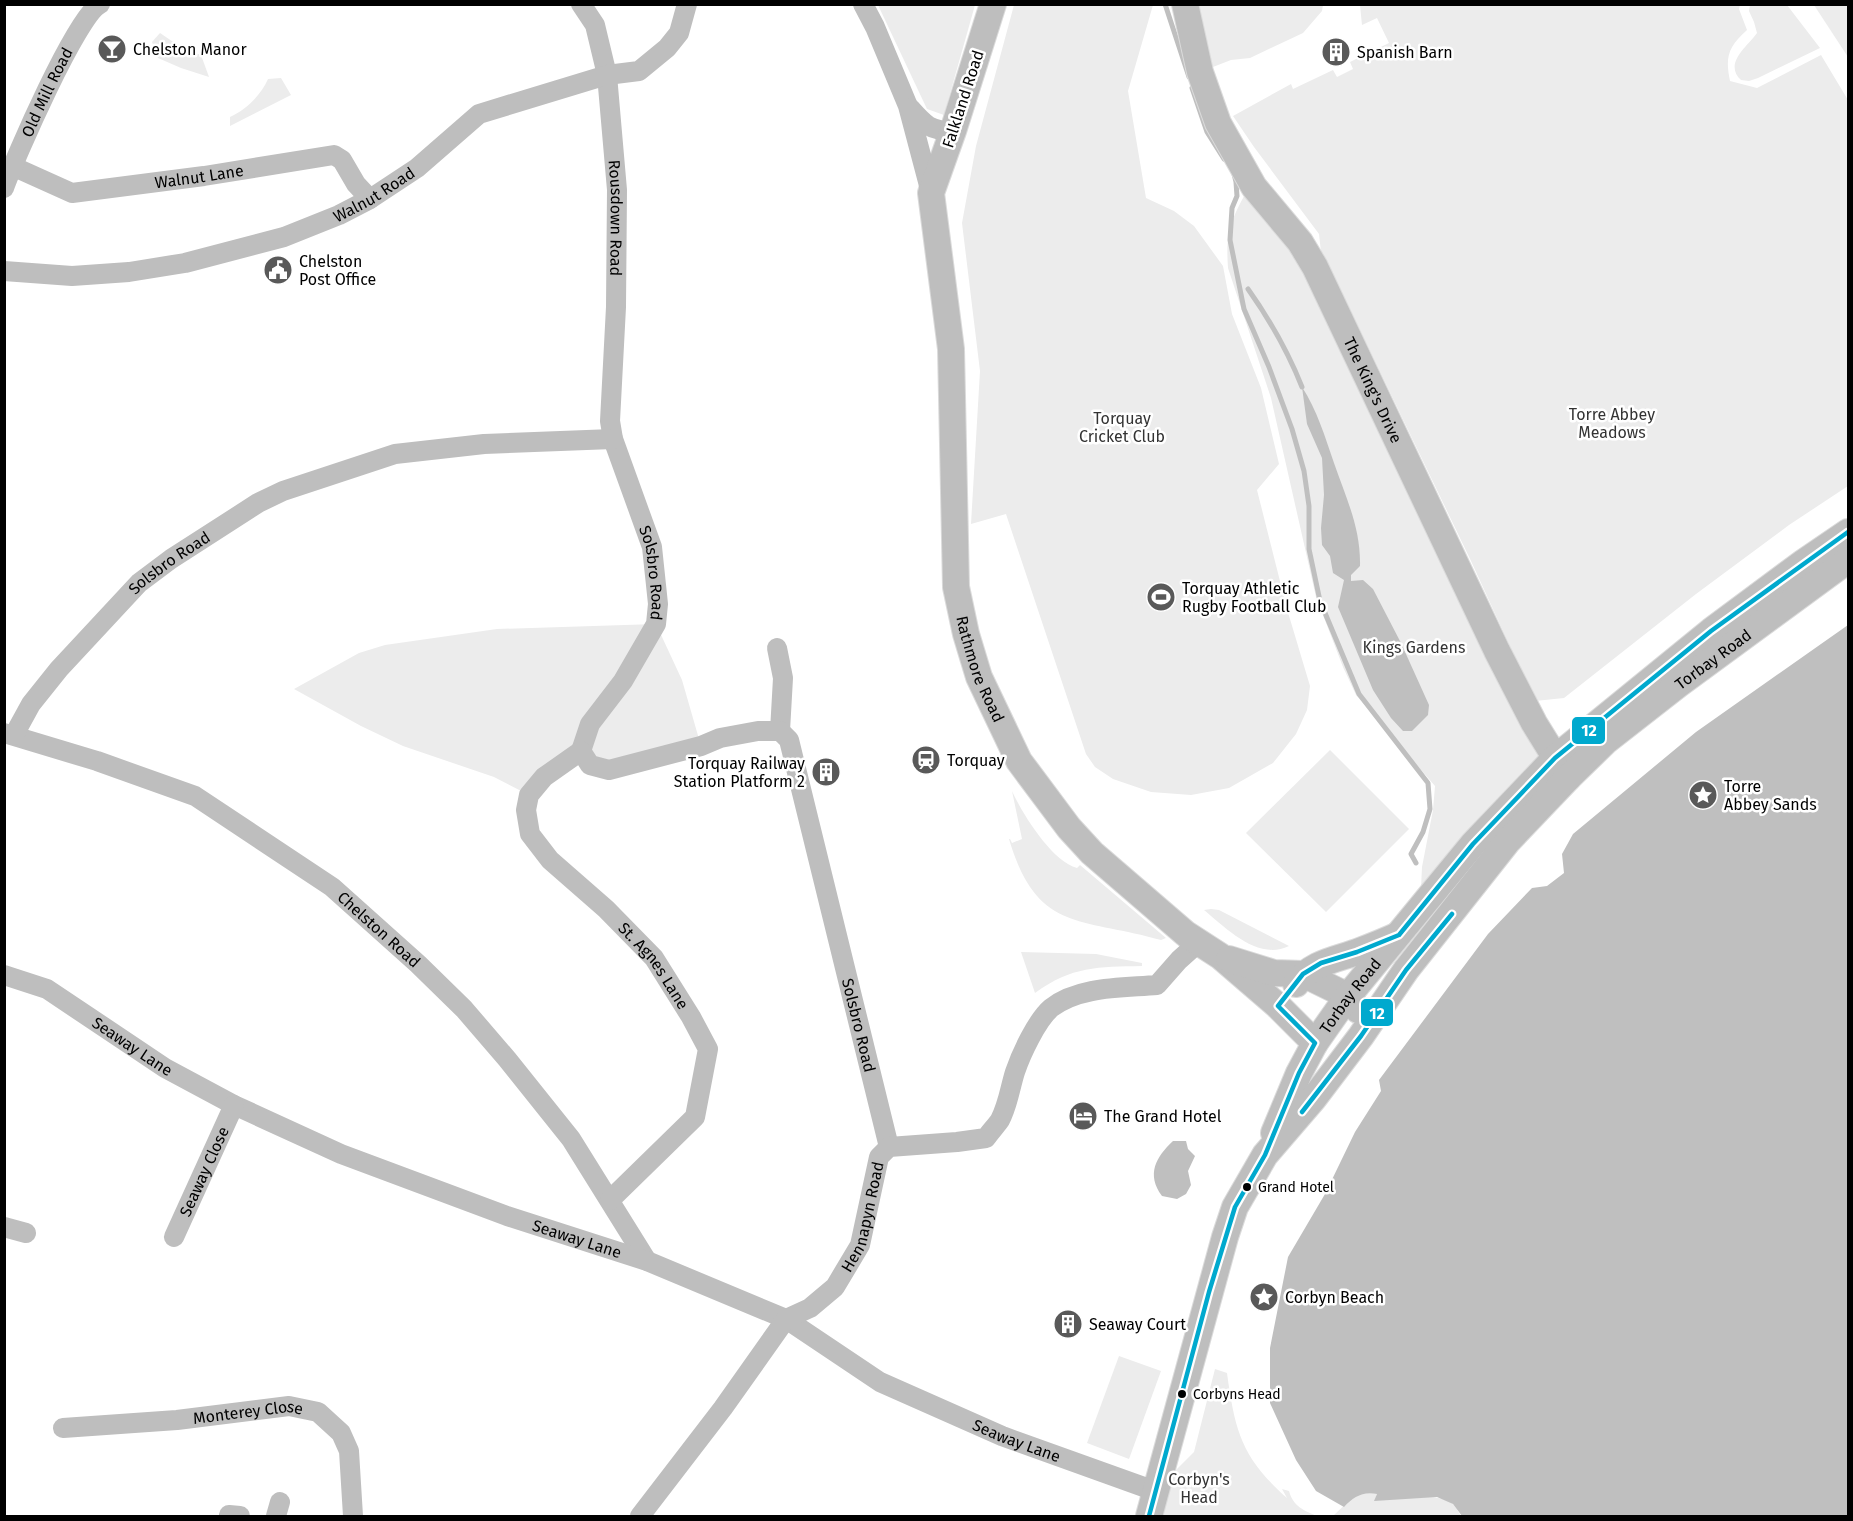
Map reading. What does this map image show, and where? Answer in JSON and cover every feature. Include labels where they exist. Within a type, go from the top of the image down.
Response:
[{"type":"main road","name":"Falkland Road","points":[[931,193],[993,4]]},
{"type":"main road","name":"The King's Drive","points":[[1185,4],[1200,72],[1218,123],[1254,187],[1300,242],[1315,267],[1497,651],[1534,723],[1561,768]]},
{"type":"main road","name":"Rathmore Road","points":[[931,193],[951,349],[956,587],[966,634],[979,677],[1019,761],[1051,806],[1092,853],[1278,1006],[1315,1042]]},
{"type":"main road","name":"Torbay Road","points":[[1149,1516],[1235,1207],[1265,1155],[1299,1073],[1315,1042],[1348,996],[1473,844],[1561,768],[1711,631],[1848,532]]},
{"type":"main road","name":"Torbay Road","points":[[1265,1155],[1314,1098],[1406,970],[1508,841],[1561,768],[1606,741],[1679,684],[1848,560]]},
{"type":"main road","points":[[1278,1006],[1303,974],[1321,963],[1357,952],[1399,935]]},
{"type":"main road","points":[[1202,944],[1274,973],[1303,974],[1348,996],[1368,1024],[1342,1027],[1315,1042]]},
{"type":"street","name":"Old Mill Road","points":[[4,188],[41,102],[79,30],[94,8],[100,4]]},
{"type":"street","name":"Rousdown Road","points":[[581,4],[595,25],[607,75],[617,190],[616,307],[610,421],[613,439]]},
{"type":"street","name":"Walnut Road","points":[[4,271],[72,276],[129,272],[185,263],[284,237],[339,215],[370,199],[417,168],[479,114],[607,75],[639,71],[667,48],[679,33],[687,4]]},
{"type":"street","name":"Rathmore Road","points":[[863,4],[908,106],[931,193]]},
{"type":"street","name":"Rathmore Road","points":[[908,106],[926,125],[938,131],[953,131]]},
{"type":"street","name":"Walnut Lane","points":[[12,166],[72,193],[204,176],[334,155],[342,160],[356,184],[370,199]]},
{"type":"street","name":"Solsbro Road","points":[[9,734],[59,669],[139,583],[171,559],[258,503],[283,491],[395,454],[484,444],[613,439],[652,547],[658,604],[656,624],[623,681],[590,724],[581,751]]},
{"type":"street","points":[[581,751],[590,765],[609,770],[701,746],[720,738],[758,730],[780,731],[783,678],[777,648]]},
{"type":"street","name":"Solsbro Road","points":[[780,731],[789,740],[889,1147]]},
{"type":"street","name":"Chelston Road","points":[[9,734],[108,765],[195,796],[332,887],[418,964],[464,1009],[566,1132],[646,1261]]},
{"type":"street","name":"St. Agnes Lane","points":[[581,751],[544,777],[529,795],[526,810],[530,834],[550,860],[606,909],[654,958],[708,1049],[695,1117],[610,1200]]},
{"type":"street","name":"Hennapyn Road","points":[[640,1516],[723,1408],[786,1319],[810,1308],[835,1287],[860,1245],[879,1157],[889,1147],[986,1138],[1000,1120],[1009,1098],[1019,1059],[1041,1020],[1050,1009],[1070,997],[1103,990],[1157,985],[1179,960],[1202,944]]},
{"type":"street","name":"Seaway Lane","points":[[4,975],[47,989],[165,1068],[234,1105],[341,1154],[507,1216],[646,1261],[786,1319],[880,1382],[1002,1436],[1155,1491]]},
{"type":"street","name":"Seaway Close","points":[[174,1237],[234,1105]]},
{"type":"street","points":[[4,1227],[26,1233]]},
{"type":"street","name":"Monterey Close","points":[[63,1428],[177,1420],[290,1406],[318,1412],[341,1432],[349,1451],[353,1516]]},
{"type":"green space","points":[[878,5],[975,5],[944,115],[927,109]]},
{"type":"green space","name":"Torquay Cricket Club","points":[[1014,5],[1153,5],[1128,91],[1146,198],[1174,211],[1194,226],[1223,266],[1232,314],[1261,388],[1279,464],[1257,490],[1287,609],[1310,686],[1307,710],[1296,734],[1273,763],[1229,788],[1191,795],[1151,792],[1113,779],[1095,767],[1086,754],[1006,514],[971,524],[980,371],[962,223],[976,146]]},
{"type":"green space","points":[[1185,5],[1323,5],[1322,11],[1303,33],[1250,58],[1231,60],[1200,72]]},
{"type":"green space","name":"Torre Abbey Meadows","points":[[1360,5],[1740,5],[1739,9],[1747,30],[1732,47],[1728,59],[1730,81],[1757,88],[1821,55],[1848,100],[1848,486],[1789,525],[1696,594],[1564,698],[1535,701],[1471,561],[1321,252],[1319,234],[1233,116],[1291,84],[1293,89],[1333,70],[1337,77],[1353,69],[1350,62],[1389,43],[1377,18],[1362,25]]},
{"type":"green space","points":[[1750,5],[1787,5],[1820,48],[1758,78],[1749,81],[1741,80],[1736,74],[1736,61],[1757,33],[1749,11]]},
{"type":"green space","points":[[1814,5],[1848,5],[1848,57]]},
{"type":"green space","points":[[160,33],[182,48],[201,55],[209,77],[158,58],[152,42]]},
{"type":"green space","points":[[281,78],[291,95],[230,126],[230,117],[252,101],[268,79]]},
{"type":"green space","name":"Kings Gardens","points":[[1251,183],[1300,242],[1555,758],[1420,909],[1422,867],[1433,810],[1435,786],[1356,695],[1316,597],[1271,398],[1228,268],[1229,232],[1239,205]]},
{"type":"green space","points":[[656,624],[682,680],[701,746],[635,764],[587,759],[529,795],[494,777],[403,746],[294,689],[359,653],[385,645],[497,629]]},
{"type":"green space","points":[[1330,750],[1409,829],[1326,912],[1246,833]]},
{"type":"green space","points":[[1012,791],[1023,812],[1048,847],[1067,864],[1077,868],[1080,865],[1166,938],[1161,940],[1085,923],[1065,916],[1048,906],[1033,891],[1020,869],[1009,839],[1012,843],[1022,839]]},
{"type":"green space","points":[[1204,910],[1219,910],[1289,946],[1277,950],[1266,949],[1244,941]]},
{"type":"green space","points":[[1021,952],[1096,954],[1142,963],[1142,966],[1099,968],[1074,973],[1048,984],[1035,993]]},
{"type":"green space","points":[[1119,1356],[1161,1371],[1129,1459],[1087,1443]]},
{"type":"green space","name":"Corbyn's Head","points":[[1215,1369],[1227,1373],[1233,1412],[1243,1443],[1250,1456],[1272,1484],[1287,1498],[1282,1489],[1289,1491],[1293,1501],[1300,1507],[1317,1516],[1158,1516],[1155,1491],[1194,1452]]},
{"type":"green space","points":[[1371,1492],[1377,1494],[1375,1500],[1424,1497],[1443,1499],[1450,1502],[1461,1516],[1333,1516],[1354,1496]]},
{"type":"shaded area","points":[[1302,387],[1320,424],[1355,526],[1360,566],[1351,575],[1351,581],[1363,580],[1373,589],[1429,705],[1428,715],[1412,731],[1403,731],[1391,718],[1373,690],[1338,607],[1344,580],[1333,573],[1330,556],[1322,545],[1324,495],[1322,458],[1307,424]]},
{"type":"shaded area","points":[[1848,625],[1848,1516],[1462,1516],[1453,1504],[1437,1497],[1374,1501],[1377,1494],[1367,1493],[1351,1500],[1344,1507],[1316,1491],[1296,1460],[1270,1403],[1270,1348],[1288,1257],[1325,1194],[1355,1132],[1381,1091],[1379,1080],[1488,934],[1532,888],[1547,886],[1564,873],[1562,854],[1573,834],[1696,732]]},
{"type":"shaded area","points":[[1173,1141],[1186,1141],[1188,1149],[1195,1156],[1188,1171],[1191,1185],[1186,1194],[1177,1199],[1162,1196],[1157,1188],[1154,1173],[1162,1153]]},
{"type":"waterway","points":[[1165,4],[1189,77]]},
{"type":"waterway","points":[[1192,88],[1207,132],[1224,159]]},
{"type":"waterway","points":[[1234,174],[1237,196],[1232,208],[1230,240],[1244,309],[1292,429],[1304,471],[1309,506],[1309,549],[1320,601],[1359,694],[1428,783],[1430,809],[1423,832],[1411,854],[1416,863]]},
{"type":"waterway","points":[[1248,289],[1278,336],[1302,387]]},
{"type":"transit line","name":"12","points":[[1149,1516],[1209,1292],[1235,1207],[1265,1155],[1299,1073],[1315,1043],[1278,1006],[1303,974],[1321,963],[1357,952],[1399,935],[1473,844],[1555,758],[1711,631],[1848,532]]},
{"type":"transit line","name":"12","points":[[1302,1112],[1361,1036],[1406,970],[1452,914]]},
{"type":"place","name":"Chelston Manor","points":[[112,49]]},
{"type":"place","name":"Spanish Barn","points":[[1336,52]]},
{"type":"place","name":"Chelston Post Office","points":[[278,270]]},
{"type":"place","name":"Torquay Athletic Rugby Football Club","points":[[1161,597]]},
{"type":"place","name":"Torquay","points":[[926,760]]},
{"type":"place","name":"Torquay Railway Station Platform 2","points":[[826,772]]},
{"type":"place","name":"Torre Abbey Sands","points":[[1703,795]]},
{"type":"place","name":"The Grand Hotel","points":[[1083,1116]]},
{"type":"place","name":"Grand Hotel","points":[[1247,1187]]},
{"type":"place","name":"Corbyn Beach","points":[[1264,1297]]},
{"type":"place","name":"Seaway Court","points":[[1068,1324]]},
{"type":"place","name":"Corbyns Head","points":[[1182,1394]]}]
